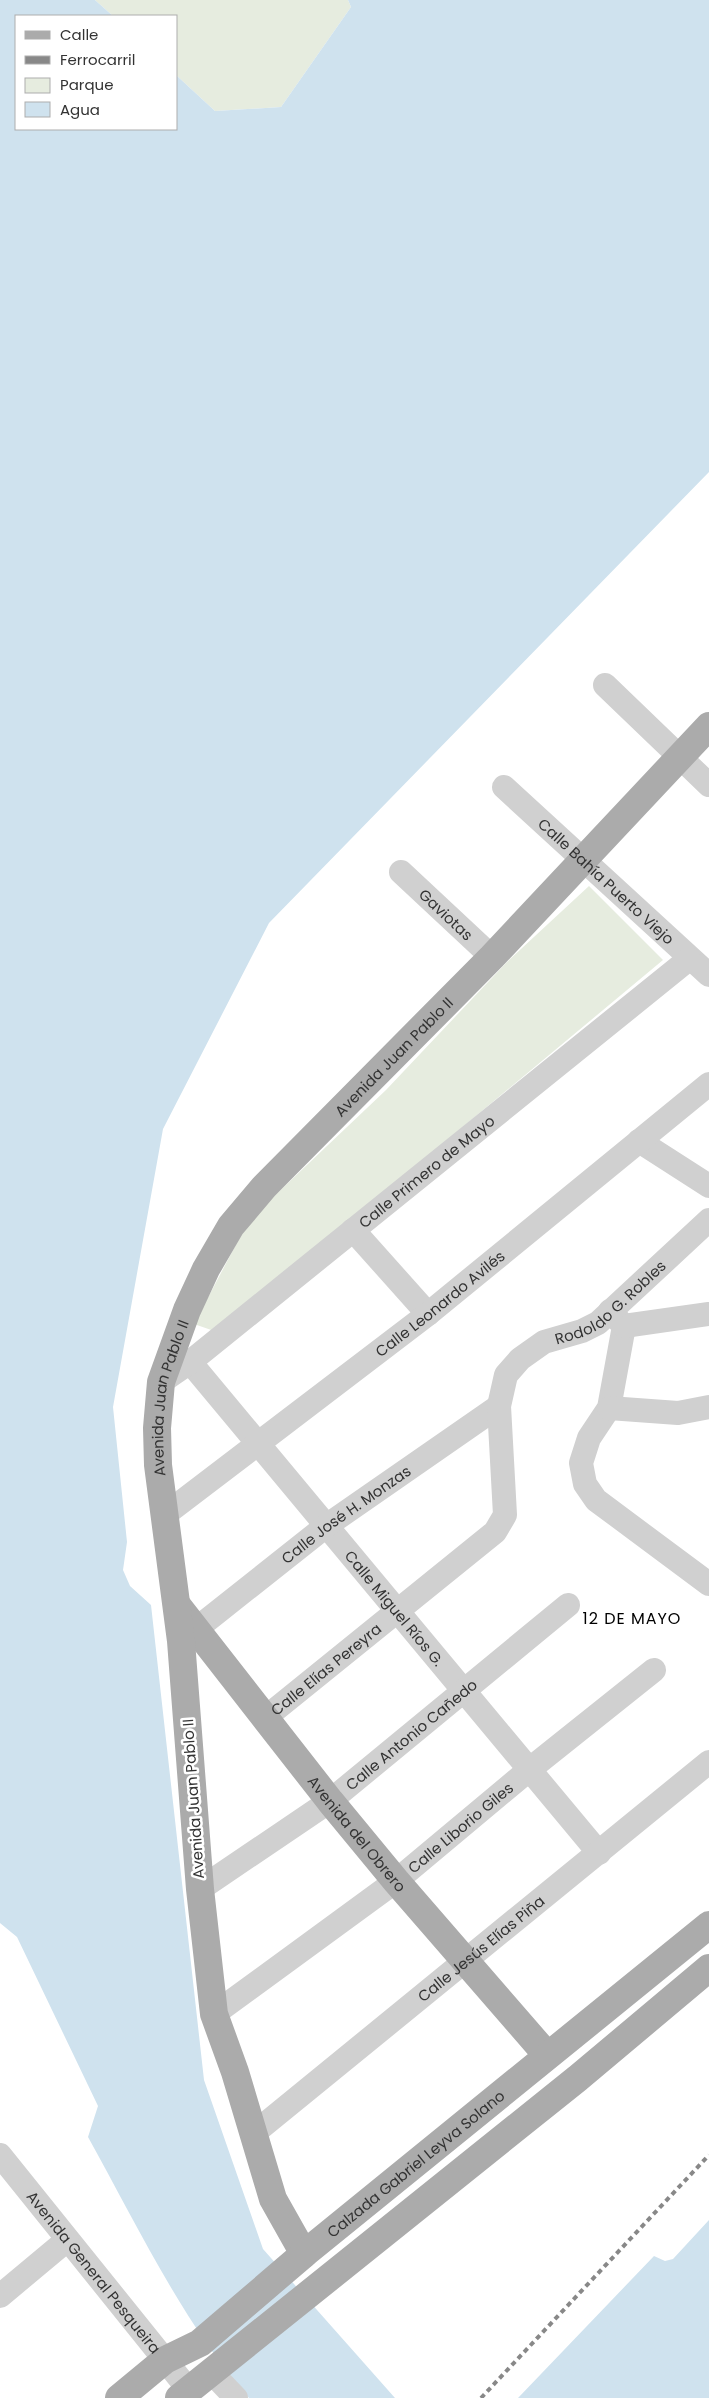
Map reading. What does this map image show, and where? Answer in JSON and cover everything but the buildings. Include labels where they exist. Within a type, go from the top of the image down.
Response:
[{"type":"main road","name":"Avenida Juan Pablo II","points":[[304,2254],[273,2199],[214,2014],[200,1889],[189,1635],[176,1604],[163,1516],[158,1437],[161,1382],[187,1310],[206,1269],[231,1226],[264,1187],[492,957],[709,726]]},
{"type":"main road","name":"Avenida del Obrero","points":[[189,1635],[265,1718],[396,1881],[547,2055]]},
{"type":"main road","name":"Calzada Gabriel Leyva Solano","points":[[119,2398],[165,2360],[200,2343],[282,2275],[304,2254],[709,1925]]},
{"type":"main road","points":[[184,2394],[578,2078],[709,1968]]},
{"type":"main road","points":[[546,2102],[550,2077],[547,2055]]},
{"type":"street","points":[[605,685],[709,784]]},
{"type":"street","name":"Calle Bahía Puerto Viejo","points":[[504,787],[709,976]]},
{"type":"street","name":"Gaviotas","points":[[401,872],[492,957]]},
{"type":"street","name":"Calle Primero de Mayo","points":[[161,1382],[190,1362],[689,959]]},
{"type":"street","name":"Calle Leonardo Avilés","points":[[163,1516],[428,1314],[709,1084]]},
{"type":"street","points":[[639,1141],[709,1186]]},
{"type":"street","name":"Rodoldo G. Robles","points":[[499,1406],[506,1375],[520,1358],[544,1342],[582,1331],[598,1323],[617,1319],[709,1220]]},
{"type":"street","points":[[353,1230],[428,1314]]},
{"type":"street","points":[[709,1314],[617,1319],[609,1408],[588,1438],[581,1463],[586,1484],[596,1500],[709,1584]]},
{"type":"street","name":"Calle Miguel Ríos G.","points":[[190,1362],[599,1853]]},
{"type":"street","name":"Calle José H. Monzas","points":[[189,1635],[326,1526],[499,1406]]},
{"type":"street","name":"Calle Elías Pereyra","points":[[265,1718],[495,1532],[501,1524],[504,1514],[499,1406]]},
{"type":"street","points":[[609,1408],[678,1413],[709,1406]]},
{"type":"street","name":"Calle Antonio Cañedo","points":[[200,1889],[330,1801],[568,1605]]},
{"type":"street","name":"Calle Liborio Giles","points":[[214,2014],[396,1881],[530,1769],[654,1670]]},
{"type":"street","name":"Calle Jesús Elías Piña","points":[[253,2134],[709,1762]]},
{"type":"street","name":"Avenida General Pesqueira","points":[[0,2155],[165,2360],[184,2394]]},
{"type":"street","points":[[0,2296],[67,2240]]},
{"type":"street","points":[[216,2370],[236,2398]]},
{"type":"green space","points":[[95,0],[348,0],[351,7],[281,107],[215,111],[178,77],[178,15],[112,15]]},
{"type":"green space","points":[[589,886],[663,960],[217,1332],[194,1324],[249,1220],[386,1090],[507,962]]},
{"type":"water","points":[[0,0],[95,0],[112,15],[15,15],[15,130],[178,130],[178,77],[215,111],[281,107],[351,7],[348,0],[709,0],[709,472],[269,923],[163,1129],[113,1407],[127,1542],[123,1570],[130,1586],[151,1605],[204,2080],[263,2249],[395,2398],[249,2398],[203,2339],[182,2306],[88,2137],[98,2106],[17,1937],[0,1923]]},
{"type":"water","points":[[709,2220],[709,2398],[518,2398],[654,2256],[665,2261],[673,2259]]},
{"type":"railway","points":[[481,2398],[709,2155]]},
{"type":"district","name":"12 DE MAYO","points":[[632,1618]]}]
